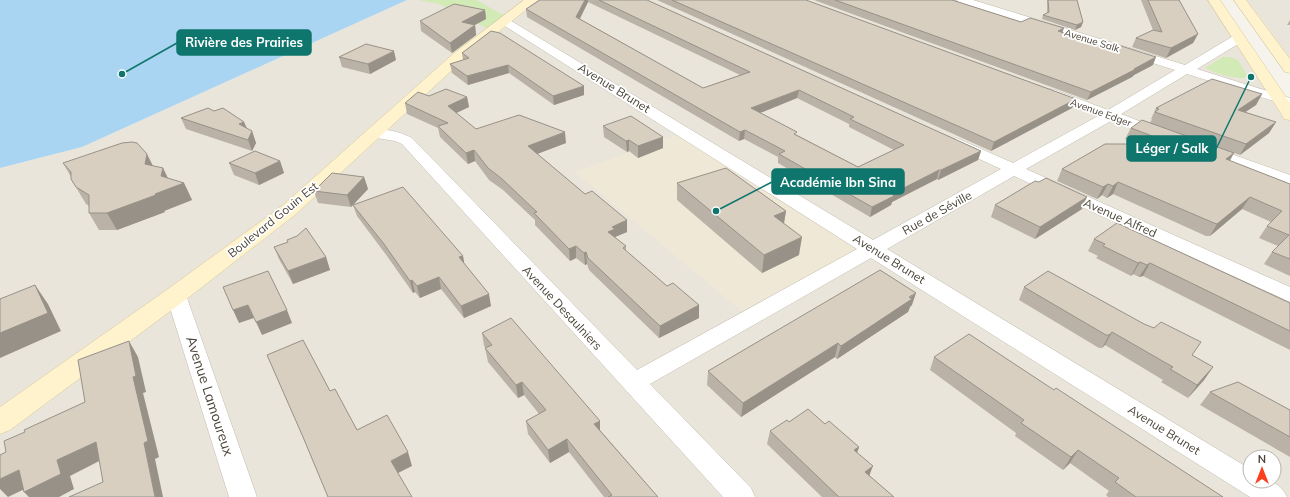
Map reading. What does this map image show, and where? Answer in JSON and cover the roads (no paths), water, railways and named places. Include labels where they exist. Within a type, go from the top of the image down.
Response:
[{"type":"street","name":"Boulevard Gouin Est","points":[[0,422],[176,295],[289,210],[375,134],[458,57],[532,0]]},
{"type":"street","name":"Avenue Salk","points":[[962,0],[1285,101]]},
{"type":"street","points":[[1214,0],[1239,38],[1285,101],[1290,115]]},
{"type":"street","points":[[1240,0],[1290,69]]},
{"type":"street","points":[[995,10],[1008,4]]},
{"type":"street","name":"Avenue Brunet","points":[[504,21],[1273,497]]},
{"type":"street","name":"Rue de Séville","points":[[633,384],[1110,116],[1239,38]]},
{"type":"street","name":"Avenue Edger","points":[[1036,88],[1170,137]]},
{"type":"street","name":"Avenue Desaulniers","points":[[375,134],[407,141],[633,384],[741,497]]},
{"type":"street","name":"Avenue Alfred","points":[[944,137],[1290,295]]},
{"type":"street","points":[[1192,145],[1290,181]]},
{"type":"street","name":"Avenue Lamoureux","points":[[176,295],[243,497]]},
{"type":"water","points":[[0,0],[407,0],[82,147],[0,168]]},
{"type":"place","name":"Rivière des Prairies","points":[[122,74]]},
{"type":"place","name":"Léger / Salk","points":[[1251,77]]},
{"type":"place","name":"Académie Ibn Sina","points":[[716,211]]}]
